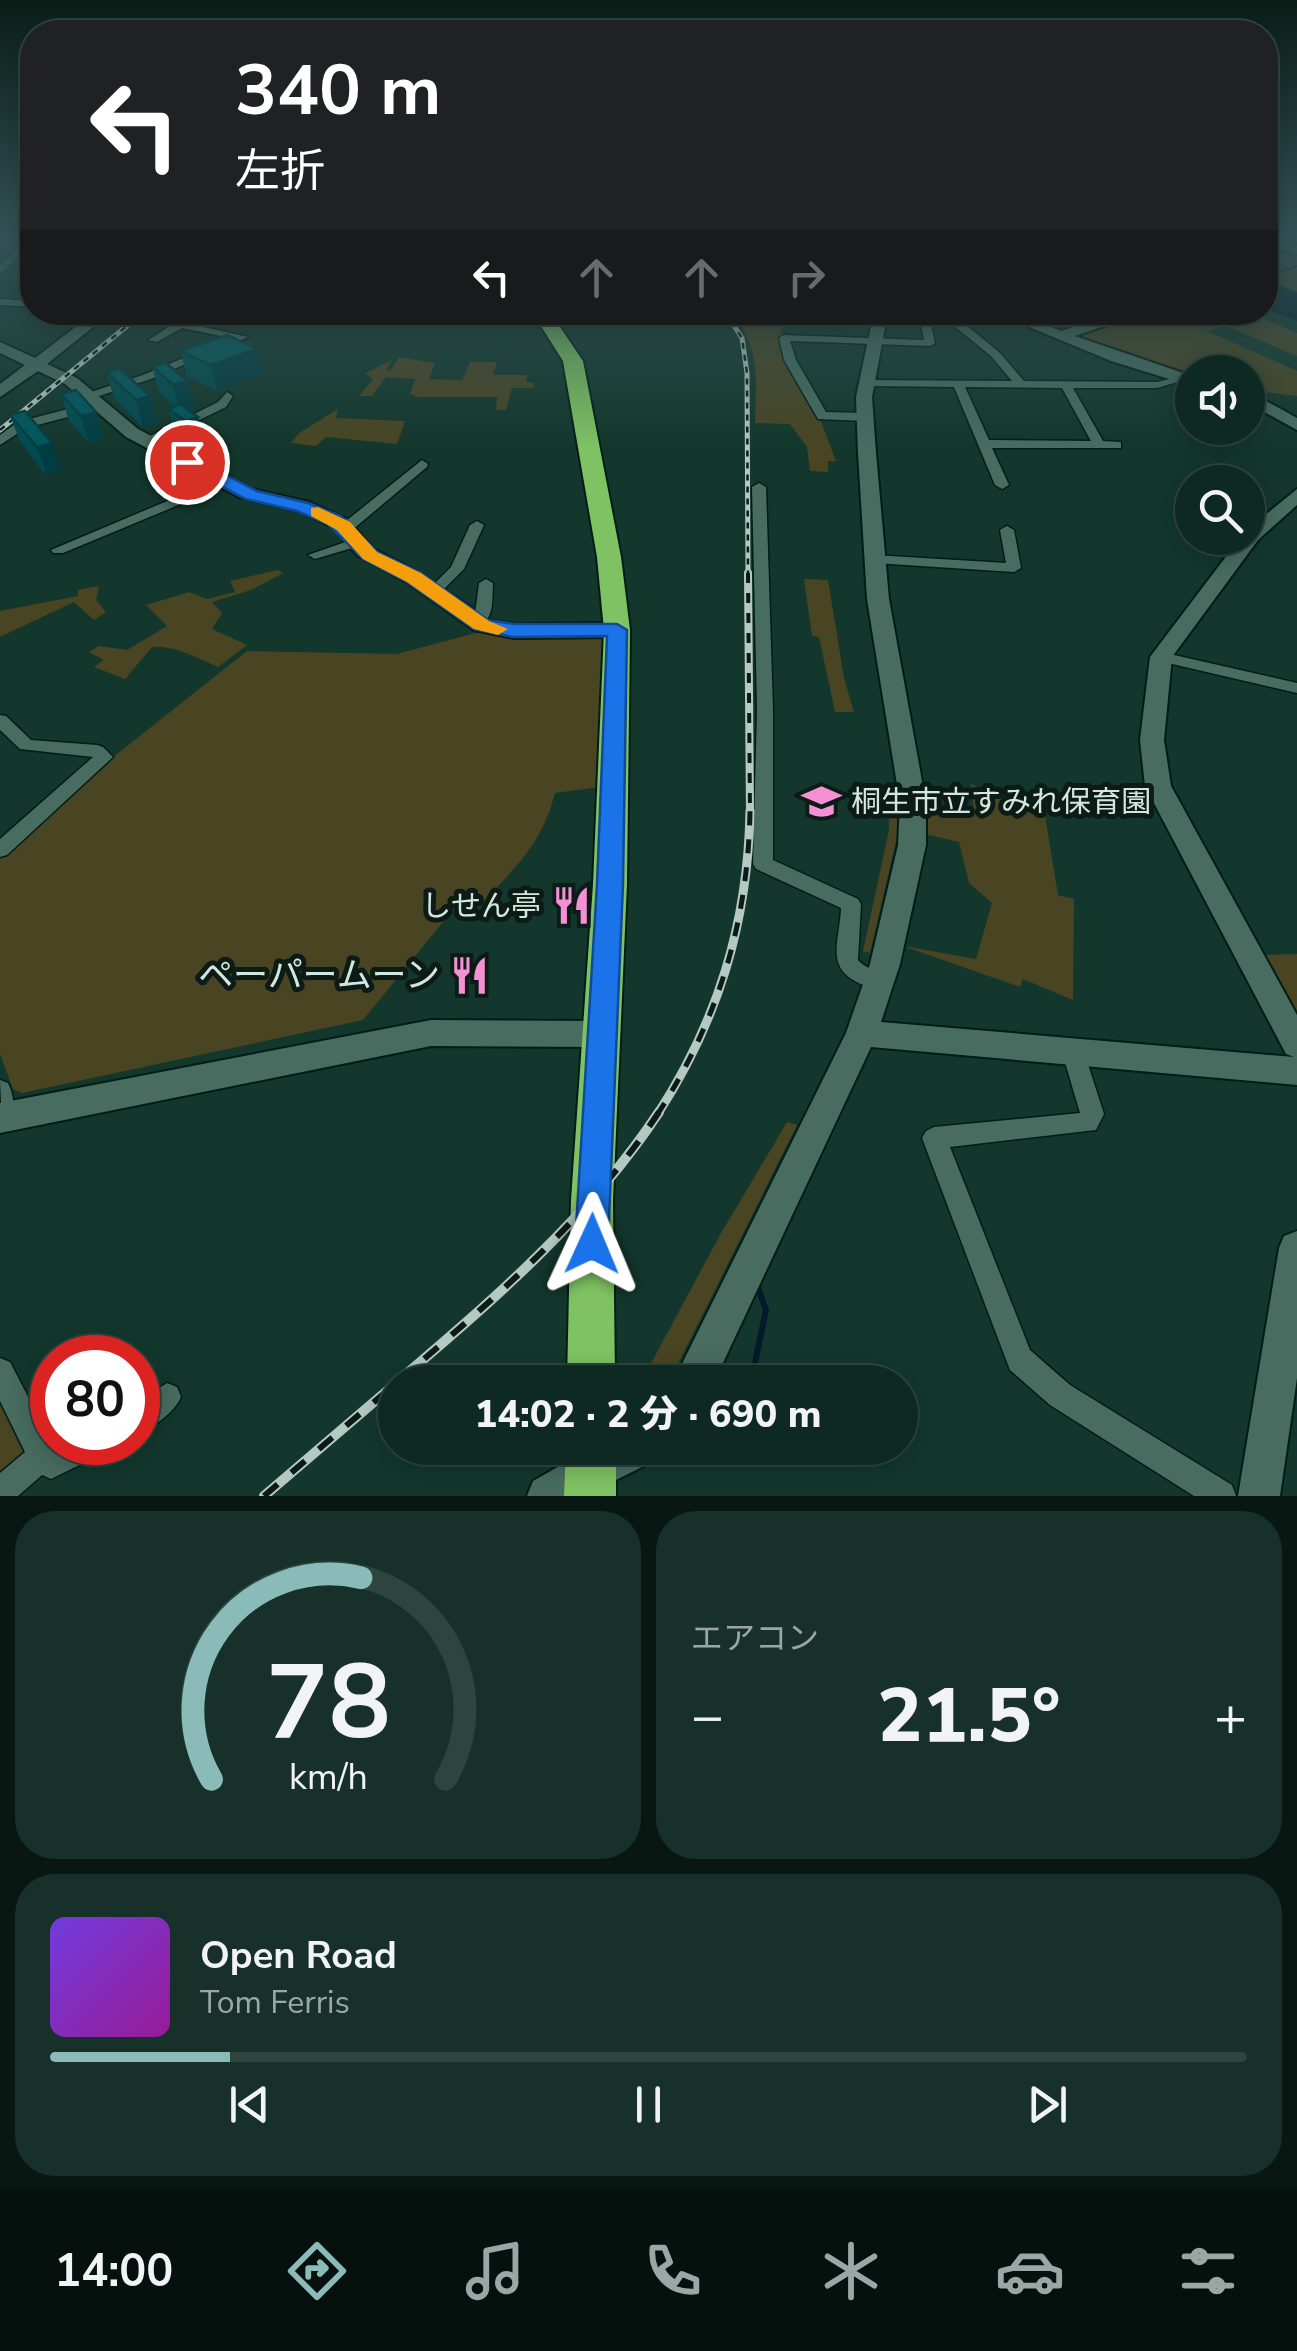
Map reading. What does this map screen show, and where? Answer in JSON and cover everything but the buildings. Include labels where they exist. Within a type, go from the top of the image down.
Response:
[{"type":"highway","points":[[551,325],[573,360],[609,557],[617,630],[610,884],[600,1034],[605,1209],[591,1365]]},
{"type":"street","points":[[0,392],[88,325]]},
{"type":"street","points":[[0,441],[26,424],[243,338],[182,325],[153,340]]},
{"type":"street","points":[[864,418],[822,416],[790,360],[784,339],[879,325],[930,344],[926,325]]},
{"type":"street","points":[[701,1365],[862,1033],[880,983],[912,845],[914,816],[874,559],[864,418],[866,383],[879,325]]},
{"type":"street","points":[[959,325],[995,354],[1022,384]]},
{"type":"street","points":[[1032,325],[1175,375]]},
{"type":"street","points":[[1060,336],[1096,325]]},
{"type":"street","points":[[0,347],[69,380],[125,429],[146,441],[252,496],[312,510],[352,536],[370,556],[434,591],[477,622],[514,630],[617,630]]},
{"type":"street","points":[[866,383],[1175,383]]},
{"type":"street","points":[[958,384],[1002,485]]},
{"type":"street","points":[[1066,385],[1100,445]]},
{"type":"street","points":[[146,441],[222,404],[227,396]]},
{"type":"street","points":[[1265,406],[1297,426]]},
{"type":"street","points":[[985,444],[1117,445]]},
{"type":"street","points":[[315,555],[352,536],[422,464]]},
{"type":"street","points":[[58,550],[224,481]]},
{"type":"street","points":[[759,488],[765,709],[763,864],[851,904],[844,959],[851,971],[880,983]]},
{"type":"street","points":[[1293,503],[1232,560],[1161,657],[1152,740],[1158,786],[1297,1045]]},
{"type":"street","points":[[434,591],[457,569],[477,525]]},
{"type":"street","points":[[874,559],[1014,568],[1007,530]]},
{"type":"street","points":[[477,622],[483,615],[486,583]]},
{"type":"street","points":[[1161,657],[1297,688]]},
{"type":"street","points":[[0,720],[26,745],[97,750],[104,757],[0,850]]},
{"type":"street","points":[[1,1108],[431,1032],[600,1034]]},
{"type":"street","points":[[862,1033],[1297,1071]]},
{"type":"street","points":[[1073,1052],[1092,1114],[1088,1123],[934,1138],[1020,1360],[1060,1396],[1221,1496]]},
{"type":"street","points":[[1260,1496],[1297,1248]]},
{"type":"street","points":[[0,1372],[30,1432]]},
{"type":"street","points":[[160,1402],[167,1397]]},
{"type":"street","points":[[0,1492],[32,1465]]},
{"type":"street","points":[[580,1477],[603,1465]]},
{"type":"shaded area","points":[[781,325],[782,345],[820,419],[836,461],[828,461],[828,472],[810,471],[807,447],[790,424],[755,423],[753,353],[742,327]]},
{"type":"shaded area","points":[[1105,325],[1278,325],[1297,333],[1297,356],[1226,326],[1207,331],[1261,355],[1175,355],[1175,373],[1070,335]]},
{"type":"shaded area","points":[[399,357],[435,363],[429,379],[462,380],[470,362],[497,362],[493,375],[527,375],[526,382],[533,382],[534,388],[512,388],[506,410],[496,410],[497,397],[417,397],[410,394],[415,379],[386,377],[372,396],[359,396],[373,379],[365,373],[392,360],[386,370],[390,371]]},
{"type":"shaded area","points":[[1265,357],[1297,371],[1297,396],[1265,392]]},
{"type":"shaded area","points":[[338,409],[336,418],[405,421],[397,444],[326,437],[316,446],[291,443],[299,433]]},
{"type":"shaded area","points":[[278,570],[283,573],[251,590],[212,602],[222,613],[212,629],[247,645],[218,667],[186,653],[152,647],[125,679],[94,667],[104,660],[89,652],[99,646],[127,650],[167,626],[146,605],[189,592],[207,599],[235,592],[230,581]]},
{"type":"shaded area","points":[[804,579],[828,580],[844,678],[854,712],[835,712],[819,637],[812,636]]},
{"type":"shaded area","points":[[99,586],[96,600],[106,612],[94,620],[74,602],[0,637],[0,611],[78,596],[78,590]]},
{"type":"shaded area","points":[[483,631],[605,639],[600,787],[555,793],[531,847],[470,918],[452,911],[363,1020],[22,1093],[13,1089],[0,1054],[0,855],[83,781],[247,651],[397,654]]},
{"type":"shaded area","points":[[971,783],[989,795],[1044,809],[1058,895],[1074,899],[1073,1000],[1023,979],[1020,987],[903,946],[976,959],[992,903],[969,883],[959,842],[925,834],[925,812],[974,814]]},
{"type":"shaded area","points":[[897,793],[899,828],[870,953],[863,951],[889,830],[888,794]]},
{"type":"shaded area","points":[[1297,954],[1297,1020],[1261,955]]},
{"type":"shaded area","points":[[787,1122],[797,1125],[681,1358],[677,1365],[650,1365]]},
{"type":"shaded area","points":[[0,1401],[28,1454],[0,1483]]},
{"type":"water","points":[[1278,309],[1297,309],[1297,321],[1278,314]]},
{"type":"waterway","points":[[755,1365],[766,1310],[757,1285]]},
{"type":"railway","points":[[0,430],[128,325]]},
{"type":"railway","points":[[734,325],[742,338],[747,373],[748,576]]},
{"type":"railway","points":[[748,573],[750,811]]},
{"type":"railway","points":[[658,1114],[697,1044],[726,970],[743,893],[750,811]]},
{"type":"railway","points":[[416,1365],[570,1223],[632,1151],[658,1114]]},
{"type":"railway","points":[[264,1496],[378,1399]]},
{"type":"slow traffic","points":[[318,512],[344,526],[370,556],[414,578],[482,625],[498,629]]},
{"type":"place","name":"桐生市立すみれ保育園","points":[[821,802]]},
{"type":"place","name":"しせん亭","points":[[571,906]]},
{"type":"place","name":"ペーパームーン","points":[[470,975]]},
{"type":"route","points":[[187,462],[252,496],[302,506],[335,520],[370,556],[414,578],[482,625],[514,630],[617,630],[610,884],[592,1244]]}]
